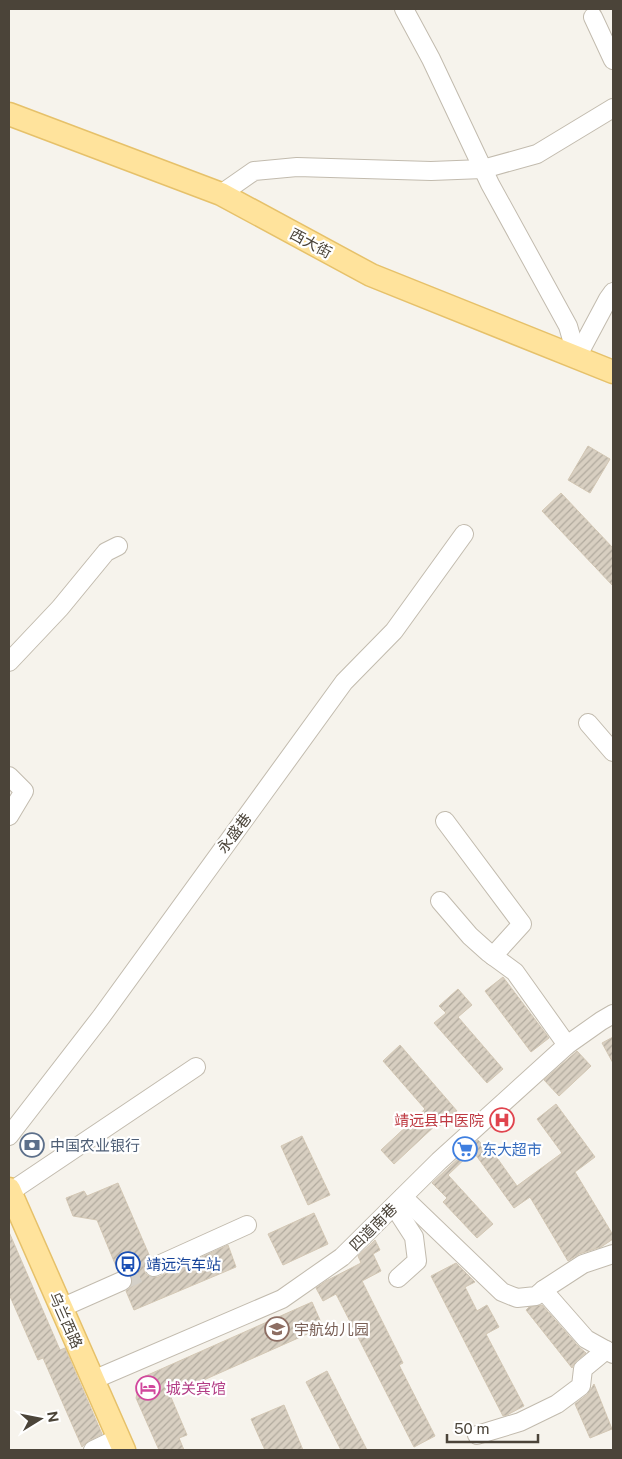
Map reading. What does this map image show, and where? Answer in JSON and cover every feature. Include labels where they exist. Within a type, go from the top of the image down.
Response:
[{"type":"main road","name":"西大街","points":[[9,114],[221,194],[371,275],[613,372]]},
{"type":"main road","name":"乌兰西路","points":[[10,1191],[121,1444]]},
{"type":"street","points":[[404,9],[431,59],[483,169],[568,326],[577,357]]},
{"type":"street","points":[[593,17],[613,60]]},
{"type":"street","points":[[221,194],[254,172],[297,167],[431,171],[483,169],[537,154],[613,108]]},
{"type":"street","points":[[577,357],[613,292]]},
{"type":"street","name":"永盛巷","points":[[9,1136],[101,1017],[344,682],[394,631],[464,534]]},
{"type":"street","points":[[9,662],[60,608],[106,552],[118,546]]},
{"type":"street","points":[[588,723],[613,752]]},
{"type":"street","points":[[9,776],[24,791],[9,816]]},
{"type":"street","points":[[445,821],[522,924],[493,956]]},
{"type":"street","points":[[440,900],[470,936],[515,972],[567,1045]]},
{"type":"street","name":"四道南巷","points":[[93,1380],[282,1300],[342,1257],[439,1161],[567,1045],[613,1014]]},
{"type":"street","points":[[10,1191],[196,1067]]},
{"type":"street","points":[[398,1202],[414,1237],[417,1261],[398,1278]]},
{"type":"street","points":[[398,1202],[502,1292],[517,1298],[536,1296],[584,1264],[613,1254]]},
{"type":"street","points":[[154,1267],[248,1224]]},
{"type":"street","points":[[61,1308],[122,1281]]},
{"type":"street","points":[[478,1435],[520,1422],[557,1404],[581,1386],[583,1369],[609,1352],[586,1338],[543,1290]]},
{"type":"street","points":[[93,1450],[121,1444]]},
{"type":"building","points":[[588,446],[610,459],[590,493],[568,480]]},
{"type":"building","points":[[561,493],[613,548],[613,586],[542,511]]},
{"type":"building","points":[[503,977],[549,1038],[531,1052],[485,991]]},
{"type":"building","points":[[458,989],[472,1005],[458,1017],[503,1069],[487,1083],[434,1023],[446,1013],[439,1006]]},
{"type":"building","points":[[613,1037],[613,1063],[602,1043]]},
{"type":"building","points":[[400,1045],[457,1111],[440,1126],[438,1123],[394,1164],[381,1150],[425,1109],[383,1061]]},
{"type":"building","points":[[577,1051],[591,1066],[559,1096],[544,1080]]},
{"type":"building","points":[[556,1104],[595,1157],[575,1172],[613,1235],[613,1239],[601,1247],[579,1254],[568,1261],[530,1197],[514,1208],[473,1151],[448,1175],[493,1224],[477,1238],[443,1202],[447,1198],[432,1183],[478,1140],[487,1150],[490,1148],[517,1186],[562,1153],[537,1119]]},
{"type":"building","points":[[302,1136],[330,1195],[308,1205],[281,1146]]},
{"type":"building","points":[[118,1183],[150,1257],[144,1265],[144,1271],[147,1275],[158,1277],[228,1245],[236,1267],[134,1310],[126,1291],[131,1287],[132,1277],[128,1272],[118,1271],[97,1220],[73,1216],[66,1198],[84,1191],[87,1196]]},
{"type":"building","points":[[314,1213],[328,1244],[283,1265],[268,1234]]},
{"type":"building","points":[[9,1232],[60,1350],[65,1348],[102,1434],[88,1441],[82,1447],[43,1358],[38,1360],[9,1294]]},
{"type":"building","points":[[375,1240],[380,1250],[373,1254],[381,1271],[362,1281],[403,1363],[399,1365],[435,1436],[414,1447],[336,1294],[323,1301],[316,1288],[361,1263],[358,1256]]},
{"type":"building","points":[[456,1263],[475,1282],[465,1287],[477,1311],[487,1305],[499,1327],[486,1334],[524,1406],[507,1415],[503,1416],[431,1276]]},
{"type":"building","points":[[312,1302],[323,1327],[170,1395],[187,1435],[179,1438],[184,1450],[159,1450],[136,1398],[141,1378]]},
{"type":"building","points":[[542,1305],[586,1353],[576,1361],[572,1368],[526,1310],[529,1307]]},
{"type":"building","points":[[327,1371],[367,1450],[341,1450],[306,1382]]},
{"type":"building","points":[[594,1384],[612,1429],[590,1438],[575,1404],[588,1394]]},
{"type":"building","points":[[284,1405],[303,1450],[265,1450],[251,1419]]},
{"type":"tunnel","points":[[122,1281],[154,1267]]},
{"type":"place","name":"靖远县中医院","points":[[502,1120]]},
{"type":"place","name":"中国农业银行","points":[[32,1145]]},
{"type":"place","name":"东大超市","points":[[465,1149]]},
{"type":"place","name":"靖远汽车站","points":[[128,1264]]},
{"type":"place","name":"宇航幼儿园","points":[[277,1329]]},
{"type":"place","name":"城关宾馆","points":[[148,1388]]}]
